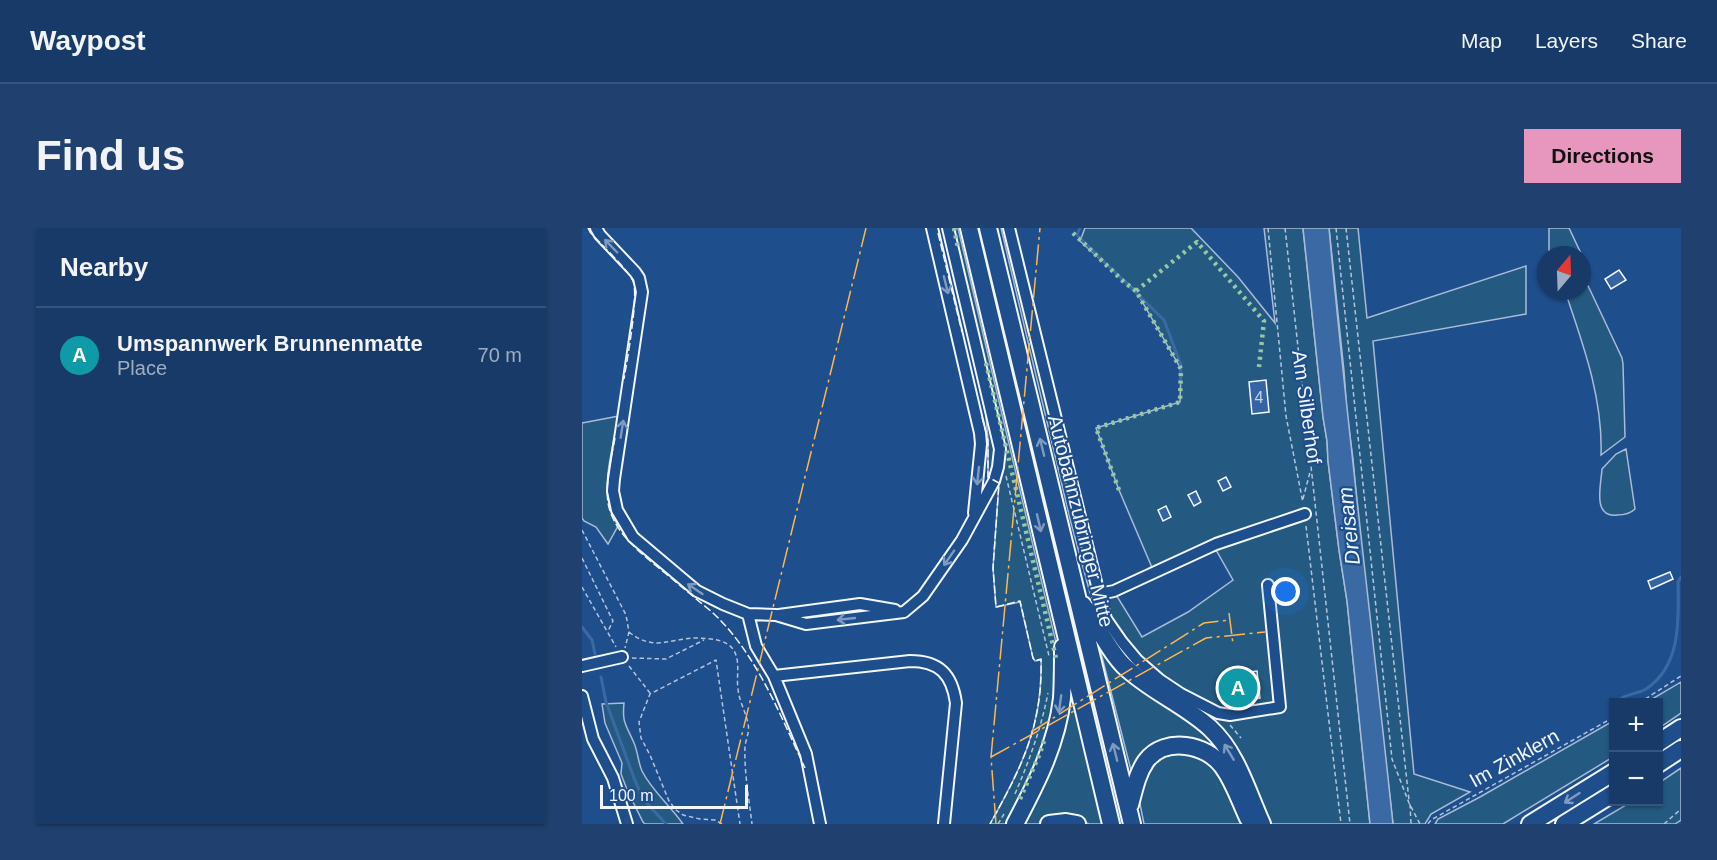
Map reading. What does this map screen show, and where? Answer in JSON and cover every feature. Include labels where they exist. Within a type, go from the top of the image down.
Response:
[{"type":"highway","name":"Autobahnzubringer Mitte","points":[[969,228],[1112,824]]},
{"type":"highway","name":"Autobahnzubringer Mitte","points":[[988,228],[1131,817]]},
{"type":"highway","points":[[1078,599],[1095,620],[1105,640],[1123,664],[1152,689],[1211,728],[1225,744],[1244,780],[1262,824]]},
{"type":"highway","points":[[1010,819],[1038,782],[1050,750],[1062,699],[1064,625]]},
{"type":"highway","points":[[1663,740],[1681,728]]},
{"type":"highway","points":[[1131,817],[1137,777],[1146,760],[1152,754],[1170,747],[1190,746],[1209,753],[1223,767],[1250,824]]},
{"type":"highway","points":[[1663,761],[1681,749]]},
{"type":"highway","points":[[1530,824],[1609,775]]},
{"type":"highway","points":[[1564,824],[1609,796]]},
{"type":"highway","points":[[1050,824],[1066,822],[1077,824]]},
{"type":"street","points":[[596,228],[635,272],[642,292],[614,479],[613,491],[617,510],[633,537],[697,591],[748,614],[776,615],[806,624],[904,612],[923,596],[962,540],[994,481],[1000,449],[948,228]]},
{"type":"street","points":[[932,228],[980,433],[981,444],[973,519]]},
{"type":"street","points":[[1009,228],[1099,594],[1106,618],[1122,642],[1137,660],[1160,680],[1218,713],[1230,715],[1281,707],[1268,585]]},
{"type":"street","points":[[1099,594],[1114,591],[1216,544],[1305,514]]},
{"type":"street","points":[[748,614],[756,646],[774,676],[806,754],[820,824]]},
{"type":"street","points":[[582,666],[622,657]]},
{"type":"street","points":[[774,676],[910,661],[920,661],[941,669],[952,683],[956,703],[944,824]]},
{"type":"street","points":[[582,696],[593,739],[613,778],[627,824]]},
{"type":"path","name":"Am Silberhof","points":[[1268,228],[1286,416],[1305,514],[1341,824]]},
{"type":"path","points":[[1285,228],[1350,824]]},
{"type":"path","points":[[1336,228],[1392,759],[1420,824]]},
{"type":"path","points":[[1346,228],[1411,824]]},
{"type":"path","points":[[1303,500],[1310,470]]},
{"type":"path","points":[[1005,472],[1050,658]]},
{"type":"path","points":[[582,530],[626,615],[629,632],[622,657]]},
{"type":"path","points":[[582,558],[614,621],[607,632]]},
{"type":"path","points":[[582,587],[622,657],[650,694]]},
{"type":"path","points":[[629,632],[637,638],[655,643],[691,638],[706,639],[727,643],[733,650],[739,660],[738,692],[749,727],[745,745],[752,824]]},
{"type":"path","points":[[622,657],[666,659],[706,639]]},
{"type":"path","points":[[722,824],[716,820],[690,818],[676,810],[669,801],[641,738],[639,722],[650,694],[716,660],[740,824]]},
{"type":"path","points":[[1645,698],[1681,676]]},
{"type":"path","points":[[1015,793],[1032,754],[1049,690]]},
{"type":"path","name":"Im Zinklern","points":[[1428,824],[1431,820],[1609,720]]},
{"type":"path","points":[[1664,824],[1681,809]]},
{"type":"path","points":[[998,824],[1010,819]]},
{"type":"shaded area","points":[[950,228],[958,228],[1058,651],[1052,731],[1009,824],[990,824],[1028,746],[1038,705],[1041,660],[1035,661],[1033,658],[1020,602],[996,607],[993,568],[999,483],[988,477],[988,440],[981,359]]},
{"type":"shaded area","points":[[1001,228],[1013,228],[1101,595],[1115,593],[1142,637],[1188,612],[1233,580],[1216,550],[1156,577],[1119,490],[1096,428],[1180,402],[1181,369],[1136,291],[1080,241],[1085,228],[1191,228],[1238,277],[1275,323],[1264,228],[1303,228],[1328,461],[1347,601],[1370,824],[1267,824],[1231,746],[1128,662],[1102,624],[1090,593],[1071,523]]},
{"type":"shaded area","points":[[1329,228],[1358,228],[1367,318],[1526,266],[1526,314],[1373,341],[1414,774],[1470,792],[1431,814],[1425,824],[1393,824],[1361,548]]},
{"type":"shaded area","points":[[1549,228],[1569,228],[1578,246],[1549,246]]},
{"type":"shaded area","points":[[1591,292],[1623,364],[1625,437],[1601,455],[1599,413],[1585,351],[1568,300],[1591,300]]},
{"type":"shaded area","points":[[619,416],[607,483],[612,515],[618,526],[608,544],[596,527],[582,518],[582,423]]},
{"type":"shaded area","points":[[1626,449],[1635,509],[1624,514],[1609,515],[1601,506],[1602,469],[1616,454]]},
{"type":"shaded area","points":[[1097,637],[1209,732],[1232,773],[1186,740],[1133,778]]},
{"type":"shaded area","points":[[1681,682],[1681,713],[1663,725],[1663,698],[1654,698]]},
{"type":"shaded area","points":[[1070,684],[1102,824],[1089,824],[1078,819],[1023,824]]},
{"type":"shaded area","points":[[624,703],[624,720],[642,771],[683,824],[645,824],[628,792],[621,774],[622,763],[605,723],[602,704]]},
{"type":"shaded area","points":[[1609,723],[1609,759],[1503,824],[1435,824],[1438,819]]},
{"type":"shaded area","points":[[1175,750],[1212,760],[1245,824],[1144,824],[1140,795],[1153,762]]},
{"type":"shaded area","points":[[1681,768],[1681,820],[1675,824],[1594,824],[1624,806],[1663,806],[1663,780]]},
{"type":"water","name":"Dreisam","points":[[1303,228],[1329,228],[1393,824],[1370,824],[1347,601],[1328,461]]},
{"type":"building","points":[[1619,270],[1626,280],[1611,289],[1605,279]]},
{"type":"building","points":[[1266,380],[1269,412],[1252,414],[1249,382]]},
{"type":"building","points":[[1226,477],[1231,487],[1223,491],[1218,481]]},
{"type":"building","points":[[1196,491],[1201,502],[1194,506],[1188,495]]},
{"type":"building","points":[[1166,506],[1171,517],[1163,521],[1158,510]]},
{"type":"building","points":[[1670,572],[1673,579],[1651,589],[1648,581]]},
{"type":"building","points":[[1257,671],[1260,698],[1246,700],[1245,694],[1219,697],[1217,682],[1243,679],[1242,673]]},
{"type":"waterway","points":[[1080,228],[1077,235],[1164,320],[1181,365],[1180,383]]},
{"type":"waterway","points":[[1622,698],[1646,689],[1666,668],[1676,641],[1678,582],[1681,577]]},
{"type":"waterway","points":[[582,627],[592,640],[595,654]]},
{"type":"waterway","points":[[601,677],[606,702],[643,799],[666,824]]},
{"type":"hedge","points":[[954,228],[958,248]]},
{"type":"hedge","points":[[1073,233],[1136,291]]},
{"type":"hedge","points":[[1119,490],[1096,428],[1180,402],[1181,369],[1136,291],[1197,242],[1264,321],[1259,367]]},
{"type":"hedge","points":[[986,363],[1056,658]]},
{"type":"hedge","points":[[1020,799],[1044,741]]},
{"type":"fence","points":[[588,228],[633,281],[634,313],[624,379]]},
{"type":"fence","points":[[938,233],[962,332]]},
{"type":"fence","points":[[982,417],[988,440],[988,477],[999,483],[993,568],[996,607],[1020,601],[1033,658],[1035,661],[1041,659],[1038,705],[1028,746],[990,824]]},
{"type":"fence","points":[[615,438],[607,495],[611,514],[616,524],[638,551],[712,612],[742,646],[766,685],[805,768]]},
{"type":"power","points":[[720,824],[866,228]]},
{"type":"power","points":[[996,824],[991,757],[1040,228]]},
{"type":"power","points":[[1229,613],[1233,644]]},
{"type":"power","points":[[1031,732],[1204,623],[1230,620]]},
{"type":"power","points":[[991,757],[1206,638],[1265,632]]},
{"type":"place","name":"Umspannwerk Brunnenmatte","points":[[1238,688]]}]
